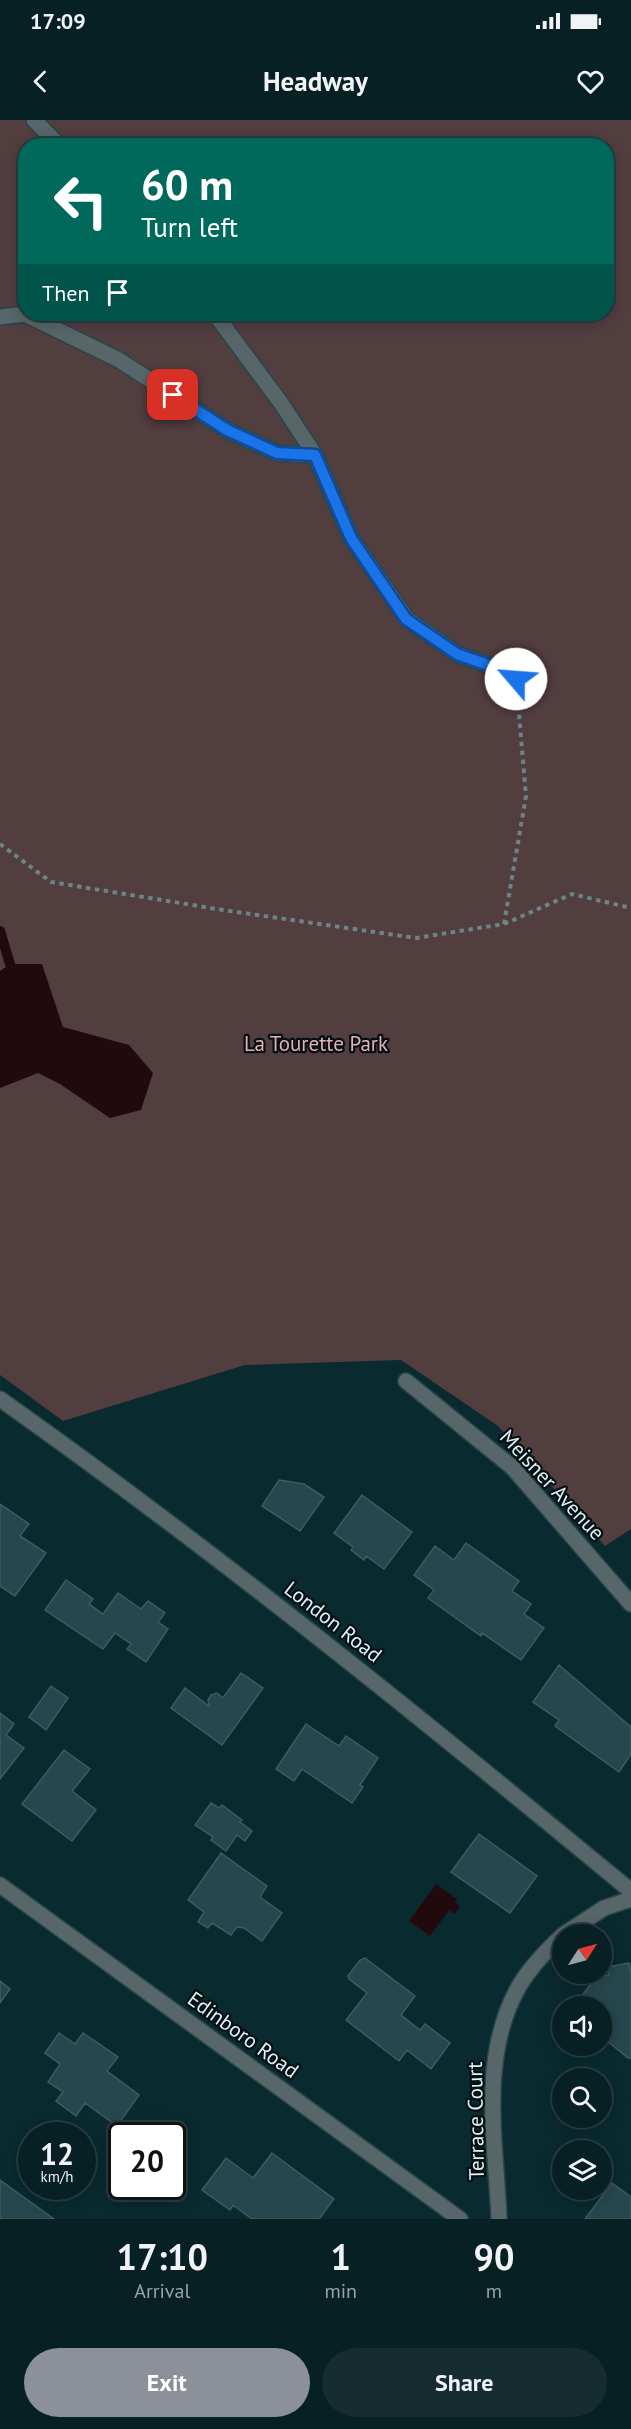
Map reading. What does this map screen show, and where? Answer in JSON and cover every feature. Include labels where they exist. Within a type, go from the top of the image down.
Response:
[{"type":"street","points":[[34,120],[52,138]]},
{"type":"street","points":[[0,317],[18,315]]},
{"type":"street","points":[[39,321],[119,360],[227,430],[277,453],[315,455]]},
{"type":"street","points":[[220,321],[281,403],[315,455],[351,538],[406,619],[457,654],[488,665],[516,679]]},
{"type":"street","name":"Meisner Avenue","points":[[406,1381],[512,1467],[631,1604]]},
{"type":"street","name":"London Road","points":[[0,1399],[257,1590],[427,1723],[631,1891]]},
{"type":"street","name":"Edinboro Road","points":[[0,1885],[460,2219]]},
{"type":"street","name":"Terrace Court","points":[[580,1924],[604,1908],[631,1899]]},
{"type":"street","name":"Terrace Court","points":[[499,2219],[493,2071],[501,2026],[518,1988],[552,1945]]},
{"type":"path","points":[[504,924],[526,796],[516,679]]},
{"type":"path","points":[[1,844],[51,882],[416,938],[504,924],[573,894],[631,908]]},
{"type":"green space","name":"La Tourette Park","points":[[0,120],[631,120],[631,1529],[605,1546],[498,1426],[401,1360],[245,1365],[63,1421],[0,1375]]},
{"type":"shaded area","points":[[10,964],[42,964],[63,1027],[129,1045],[153,1073],[141,1110],[110,1118],[60,1084],[38,1073],[0,1088],[0,971]]},
{"type":"shaded area","points":[[436,1884],[457,1899],[455,1902],[460,1906],[454,1914],[449,1910],[430,1936],[409,1921]]},
{"type":"building","points":[[279,1480],[304,1484],[324,1497],[300,1531],[262,1506]]},
{"type":"building","points":[[362,1495],[412,1532],[384,1569],[366,1556],[364,1560],[351,1550],[353,1547],[334,1533]]},
{"type":"building","points":[[0,1504],[29,1524],[20,1536],[46,1553],[15,1596],[0,1586]]},
{"type":"building","points":[[466,1543],[519,1581],[512,1591],[531,1604],[524,1614],[544,1628],[521,1660],[482,1633],[481,1636],[428,1598],[434,1590],[414,1575],[435,1546],[454,1560]]},
{"type":"building","points":[[66,1580],[93,1599],[89,1604],[103,1614],[118,1593],[141,1609],[148,1601],[165,1613],[158,1622],[168,1629],[146,1662],[127,1649],[131,1644],[115,1633],[103,1649],[45,1610]]},
{"type":"building","points":[[559,1665],[631,1727],[631,1754],[619,1772],[555,1726],[559,1720],[533,1702]]},
{"type":"building","points":[[241,1673],[263,1688],[222,1745],[171,1708],[185,1688],[209,1706],[208,1700],[211,1695],[217,1693],[223,1698]]},
{"type":"building","points":[[51,1686],[68,1698],[46,1730],[29,1717]]},
{"type":"building","points":[[0,1713],[14,1724],[6,1735],[24,1748],[0,1779]]},
{"type":"building","points":[[306,1724],[339,1746],[346,1736],[378,1758],[360,1785],[363,1787],[352,1803],[302,1769],[294,1781],[276,1769]]},
{"type":"building","points":[[64,1750],[90,1769],[72,1791],[96,1810],[72,1841],[22,1804]]},
{"type":"building","points":[[211,1803],[219,1808],[222,1805],[252,1831],[245,1841],[237,1835],[226,1851],[211,1840],[213,1837],[195,1825]]},
{"type":"building","points":[[479,1834],[537,1876],[510,1913],[451,1872]]},
{"type":"building","points":[[221,1853],[267,1886],[260,1897],[282,1913],[262,1941],[244,1928],[237,1927],[231,1935],[212,1923],[208,1928],[198,1922],[204,1912],[188,1900]]},
{"type":"building","points":[[365,1958],[415,1996],[401,2015],[420,2030],[425,2024],[450,2043],[431,2069],[407,2050],[399,2061],[346,2020],[367,1993],[348,1976],[360,1960]]},
{"type":"building","points":[[629,1963],[631,1972],[631,2058],[612,2045],[612,1996],[582,1996],[591,1984],[612,1984],[612,1966]]},
{"type":"building","points":[[0,1981],[10,1989],[0,2003]]},
{"type":"building","points":[[59,2033],[75,2044],[83,2033],[118,2057],[107,2071],[139,2095],[120,2122],[111,2122],[85,2103],[76,2116],[56,2101],[63,2092],[48,2082],[60,2064],[45,2053]]},
{"type":"building","points":[[272,2153],[334,2199],[319,2219],[252,2219],[233,2205],[230,2210],[202,2190],[226,2158],[253,2178]]},
{"type":"building","points":[[0,2180],[18,2193],[18,2200],[28,2200],[54,2219],[0,2219]]},
{"type":"building","points":[[612,2183],[631,2197],[631,2219],[585,2219],[599,2200],[612,2200]]},
{"type":"waterway","points":[[0,931],[10,964]]},
{"type":"route","points":[[173,395],[227,430],[277,453],[315,455],[351,538],[406,619],[457,654],[488,665],[516,679]]}]
